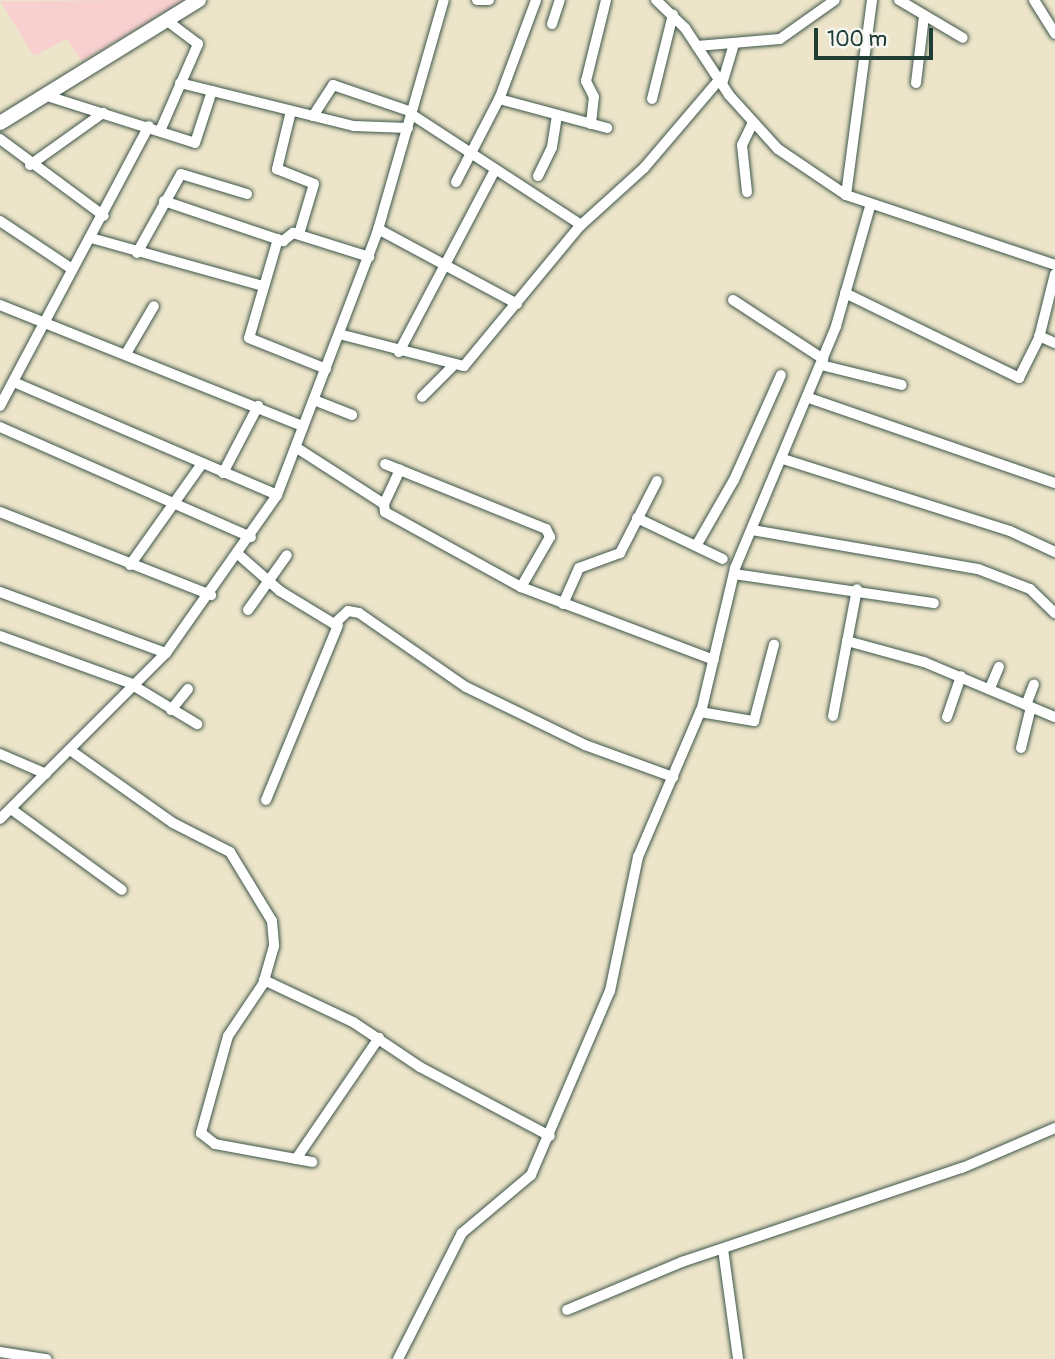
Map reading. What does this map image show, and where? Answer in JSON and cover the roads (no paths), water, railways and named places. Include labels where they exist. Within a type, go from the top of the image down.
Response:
[{"type":"main road","points":[[0,123],[199,0]]},
{"type":"street","points":[[0,819],[166,653],[239,555],[276,495],[298,448],[303,426],[369,257],[444,0]]},
{"type":"street","points":[[477,0],[489,0]]},
{"type":"street","points":[[457,182],[499,99],[536,0]]},
{"type":"street","points":[[552,24],[560,0]]},
{"type":"street","points":[[591,124],[594,97],[586,81],[606,0]]},
{"type":"street","points":[[656,0],[671,8],[720,82],[778,149],[846,195],[870,207],[1055,265]]},
{"type":"street","points":[[697,46],[783,38],[835,0]]},
{"type":"street","points":[[846,195],[872,0]]},
{"type":"street","points":[[899,0],[963,37]]},
{"type":"street","points":[[1034,0],[1055,34]]},
{"type":"street","points":[[652,99],[671,8]]},
{"type":"street","points":[[916,83],[924,16]]},
{"type":"street","points":[[0,406],[16,383],[72,269],[155,129],[198,44],[166,20]]},
{"type":"street","points":[[339,334],[452,367],[464,366],[581,225],[644,168],[720,82],[734,44]]},
{"type":"street","points":[[180,83],[313,116],[408,128]]},
{"type":"street","points":[[313,116],[332,85],[412,113],[581,225]]},
{"type":"street","points":[[44,95],[195,143],[212,91]]},
{"type":"street","points":[[499,99],[607,128]]},
{"type":"street","points":[[291,111],[277,170],[314,184],[299,234]]},
{"type":"street","points":[[30,165],[103,113]]},
{"type":"street","points":[[538,176],[557,115]]},
{"type":"street","points":[[747,192],[742,145],[753,122]]},
{"type":"street","points":[[0,139],[30,165],[104,216]]},
{"type":"street","points":[[399,352],[443,259],[495,170]]},
{"type":"street","points":[[137,253],[181,174],[247,194]]},
{"type":"street","points":[[164,201],[278,239],[299,234],[369,257]]},
{"type":"street","points":[[398,1359],[462,1233],[531,1175],[550,1136],[615,976],[633,874],[700,712],[734,574],[809,398],[845,293],[870,207]]},
{"type":"street","points":[[0,221],[72,269]]},
{"type":"street","points":[[378,229],[443,259],[517,304]]},
{"type":"street","points":[[90,238],[259,285]]},
{"type":"street","points":[[278,239],[259,285],[249,338],[326,369]]},
{"type":"street","points":[[845,293],[1016,378],[1039,336],[1055,274]]},
{"type":"street","points":[[733,300],[822,362],[902,385]]},
{"type":"street","points":[[0,304],[48,318],[303,426]]},
{"type":"street","points":[[127,352],[154,306]]},
{"type":"street","points":[[1039,336],[1055,343]]},
{"type":"street","points":[[422,397],[452,367]]},
{"type":"street","points":[[696,546],[734,480],[780,374]]},
{"type":"street","points":[[16,383],[201,465],[276,495]]},
{"type":"street","points":[[809,398],[1055,483]]},
{"type":"street","points":[[314,400],[352,415]]},
{"type":"street","points":[[223,473],[258,406]]},
{"type":"street","points":[[0,427],[173,506],[251,537]]},
{"type":"street","points":[[298,448],[384,504]]},
{"type":"street","points":[[783,459],[1010,531],[1055,552]]},
{"type":"street","points":[[385,464],[547,528],[550,537],[521,587]]},
{"type":"street","points":[[130,565],[201,465]]},
{"type":"street","points":[[400,470],[384,504],[385,512],[521,587],[714,660]]},
{"type":"street","points":[[563,604],[579,568],[615,558],[657,481]]},
{"type":"street","points":[[0,512],[211,595]]},
{"type":"street","points":[[637,518],[723,559]]},
{"type":"street","points":[[752,530],[978,569],[1030,589],[1055,613]]},
{"type":"street","points":[[239,555],[269,581],[338,625]]},
{"type":"street","points":[[248,610],[287,555]]},
{"type":"street","points":[[734,574],[857,589],[934,603]]},
{"type":"street","points":[[833,716],[857,589]]},
{"type":"street","points":[[0,592],[166,653]]},
{"type":"street","points":[[266,800],[338,625],[348,611],[359,613],[466,687],[585,745],[673,777]]},
{"type":"street","points":[[0,636],[135,685],[197,724]]},
{"type":"street","points":[[847,641],[961,676],[1055,717]]},
{"type":"street","points":[[700,712],[754,721],[775,645]]},
{"type":"street","points":[[990,688],[999,667]]},
{"type":"street","points":[[947,717],[961,676]]},
{"type":"street","points":[[1021,748],[1034,684]]},
{"type":"street","points":[[171,710],[188,689]]},
{"type":"street","points":[[70,750],[173,823],[230,852],[274,926],[264,980],[228,1036],[201,1133],[215,1144],[312,1162]]},
{"type":"street","points":[[0,754],[46,774]]},
{"type":"street","points":[[12,809],[122,890]]},
{"type":"street","points":[[264,980],[379,1038],[550,1136]]},
{"type":"street","points":[[296,1159],[379,1038]]},
{"type":"street","points":[[567,1310],[723,1249],[962,1168],[1055,1128]]},
{"type":"street","points":[[723,1249],[738,1359]]},
{"type":"street","points":[[0,1352],[46,1359]]}]
